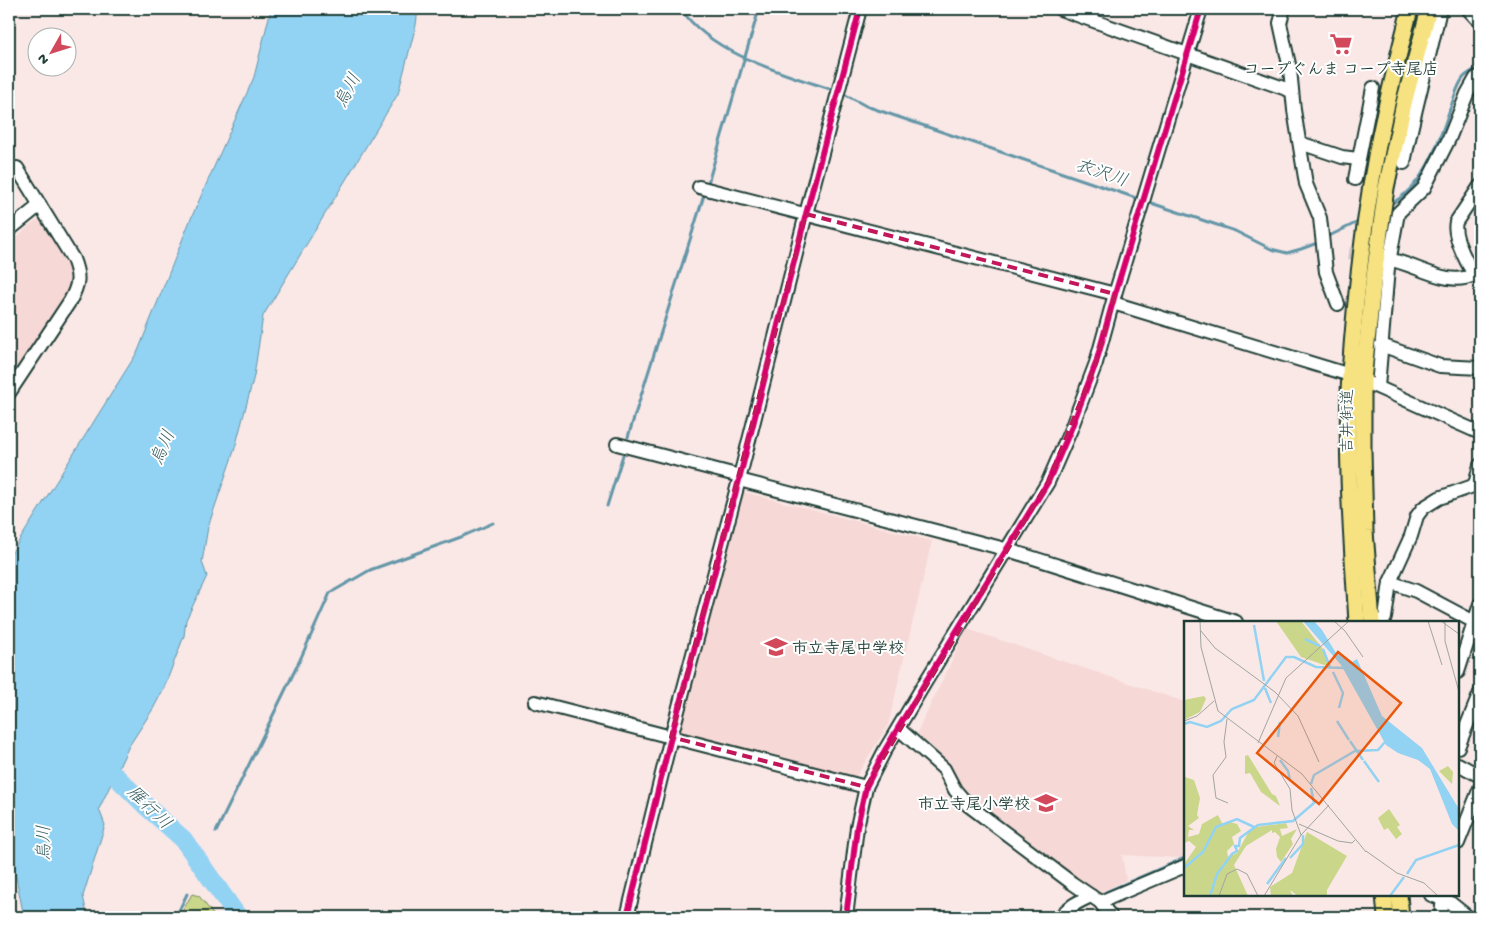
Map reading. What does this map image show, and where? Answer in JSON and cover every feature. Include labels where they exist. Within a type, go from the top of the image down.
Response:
[{"type":"main road","name":"吉井街道","points":[[1373,621],[1365,531],[1363,450],[1357,378],[1364,232],[1382,128],[1410,9]]},
{"type":"main road","name":"吉井街道","points":[[1357,621],[1349,451],[1357,378],[1373,284],[1386,188],[1404,103],[1429,9]]},
{"type":"main road","points":[[1384,896],[1386,917]]},
{"type":"main road","points":[[1399,896],[1401,917]]},
{"type":"street","points":[[627,917],[671,737],[860,9]]},
{"type":"street","points":[[1060,9],[1292,91]]},
{"type":"street","points":[[846,917],[857,827],[866,787],[885,750],[1005,549],[1048,482],[1071,429],[1096,362],[1186,54],[1201,9]]},
{"type":"street","points":[[1284,9],[1280,23],[1290,69],[1306,184],[1320,218],[1326,272],[1338,304]]},
{"type":"street","points":[[1404,163],[1440,9]]},
{"type":"street","points":[[1468,9],[1480,22]]},
{"type":"street","points":[[1378,387],[1389,259],[1398,213],[1424,188],[1450,139],[1467,94],[1476,78],[1480,76]]},
{"type":"street","points":[[1355,179],[1373,88]]},
{"type":"street","points":[[1300,143],[1342,157],[1358,159]]},
{"type":"street","points":[[9,393],[70,301],[77,286],[79,272],[74,259],[17,168]]},
{"type":"street","points":[[1389,259],[1400,261],[1442,277],[1459,279],[1477,277],[1460,246],[1454,228],[1480,186]]},
{"type":"street","points":[[699,187],[806,214],[1114,298],[1357,378],[1480,433]]},
{"type":"street","points":[[9,230],[40,206]]},
{"type":"street","points":[[1381,345],[1440,366],[1480,368]]},
{"type":"street","points":[[617,444],[1005,549],[1233,621]]},
{"type":"street","points":[[1381,621],[1385,618],[1390,582],[1412,536],[1417,516],[1423,508],[1439,498],[1473,486],[1476,482],[1480,465]]},
{"type":"street","points":[[1390,582],[1416,591],[1477,624]]},
{"type":"street","points":[[1459,669],[1477,624],[1480,604]]},
{"type":"street","points":[[1459,745],[1480,693]]},
{"type":"street","points":[[535,702],[866,787]]},
{"type":"street","points":[[899,729],[944,769],[955,790],[968,805],[1095,899],[1111,917]]},
{"type":"street","points":[[1459,765],[1480,776]]},
{"type":"street","points":[[1459,840],[1480,788]]},
{"type":"street","points":[[1060,917],[1074,903],[1095,899],[1184,866]]},
{"type":"street","points":[[1439,896],[1441,917]]},
{"type":"street","points":[[1440,896],[1468,917]]},
{"type":"highlighted area","points":[[806,214],[1115,294],[1096,363],[1048,482],[866,787],[671,737]]},
{"type":"shaded area","points":[[42,217],[72,265],[74,279],[70,294],[9,385],[9,245],[30,225]]},
{"type":"shaded area","points":[[740,491],[932,541],[888,725],[854,780],[682,735],[679,732]]},
{"type":"shaded area","points":[[967,629],[1184,702],[1184,856],[1180,858],[1122,855],[1126,880],[1101,892],[1074,878],[1041,849],[1039,851],[975,803],[960,787],[953,770],[917,733]]},
{"type":"green space","points":[[192,894],[199,896],[215,917],[179,917]]},
{"type":"water","name":"烏川","points":[[271,9],[418,9],[416,25],[398,94],[263,316],[254,376],[235,448],[208,527],[202,562],[207,576],[186,620],[184,636],[164,688],[129,746],[99,809],[105,825],[83,896],[86,910],[84,917],[24,917],[9,842],[9,557],[138,351],[189,223],[254,77]]},
{"type":"waterway","name":"衣沢川","points":[[681,9],[711,39],[730,51],[773,70],[836,91]]},
{"type":"waterway","points":[[708,183],[759,9]]},
{"type":"waterway","name":"衣沢川","points":[[1389,205],[1401,197],[1421,176],[1435,150],[1459,84],[1466,76],[1480,66]]},
{"type":"waterway","name":"衣沢川","points":[[842,93],[866,106],[1139,199]]},
{"type":"waterway","points":[[628,437],[705,192]]},
{"type":"waterway","name":"衣沢川","points":[[1145,201],[1235,231],[1271,249],[1287,253],[1320,242]]},
{"type":"waterway","name":"衣沢川","points":[[1325,238],[1362,220]]},
{"type":"waterway","points":[[607,506],[623,455]]},
{"type":"waterway","points":[[216,832],[299,662],[330,593],[370,570],[461,537],[493,523]]},
{"type":"waterway","name":"雁行川","points":[[96,757],[183,839],[238,917]]},
{"type":"waterway","points":[[1098,897],[1184,858]]},
{"type":"waterway","points":[[176,917],[187,894]]},
{"type":"tunnel","points":[[1349,253],[1371,256]]},
{"type":"cycle path","points":[[627,917],[671,737],[860,9]]},
{"type":"cycle path","points":[[846,917],[857,827],[866,787],[885,750],[926,681],[1048,482],[1071,429],[1096,363],[1201,9]]},
{"type":"place","name":"コープぐんま コープ寺尾店","points":[[1341,44]]},
{"type":"place","name":"市立寺尾中学校","points":[[776,647]]},
{"type":"place","name":"市立寺尾小学校","points":[[1046,803]]}]
